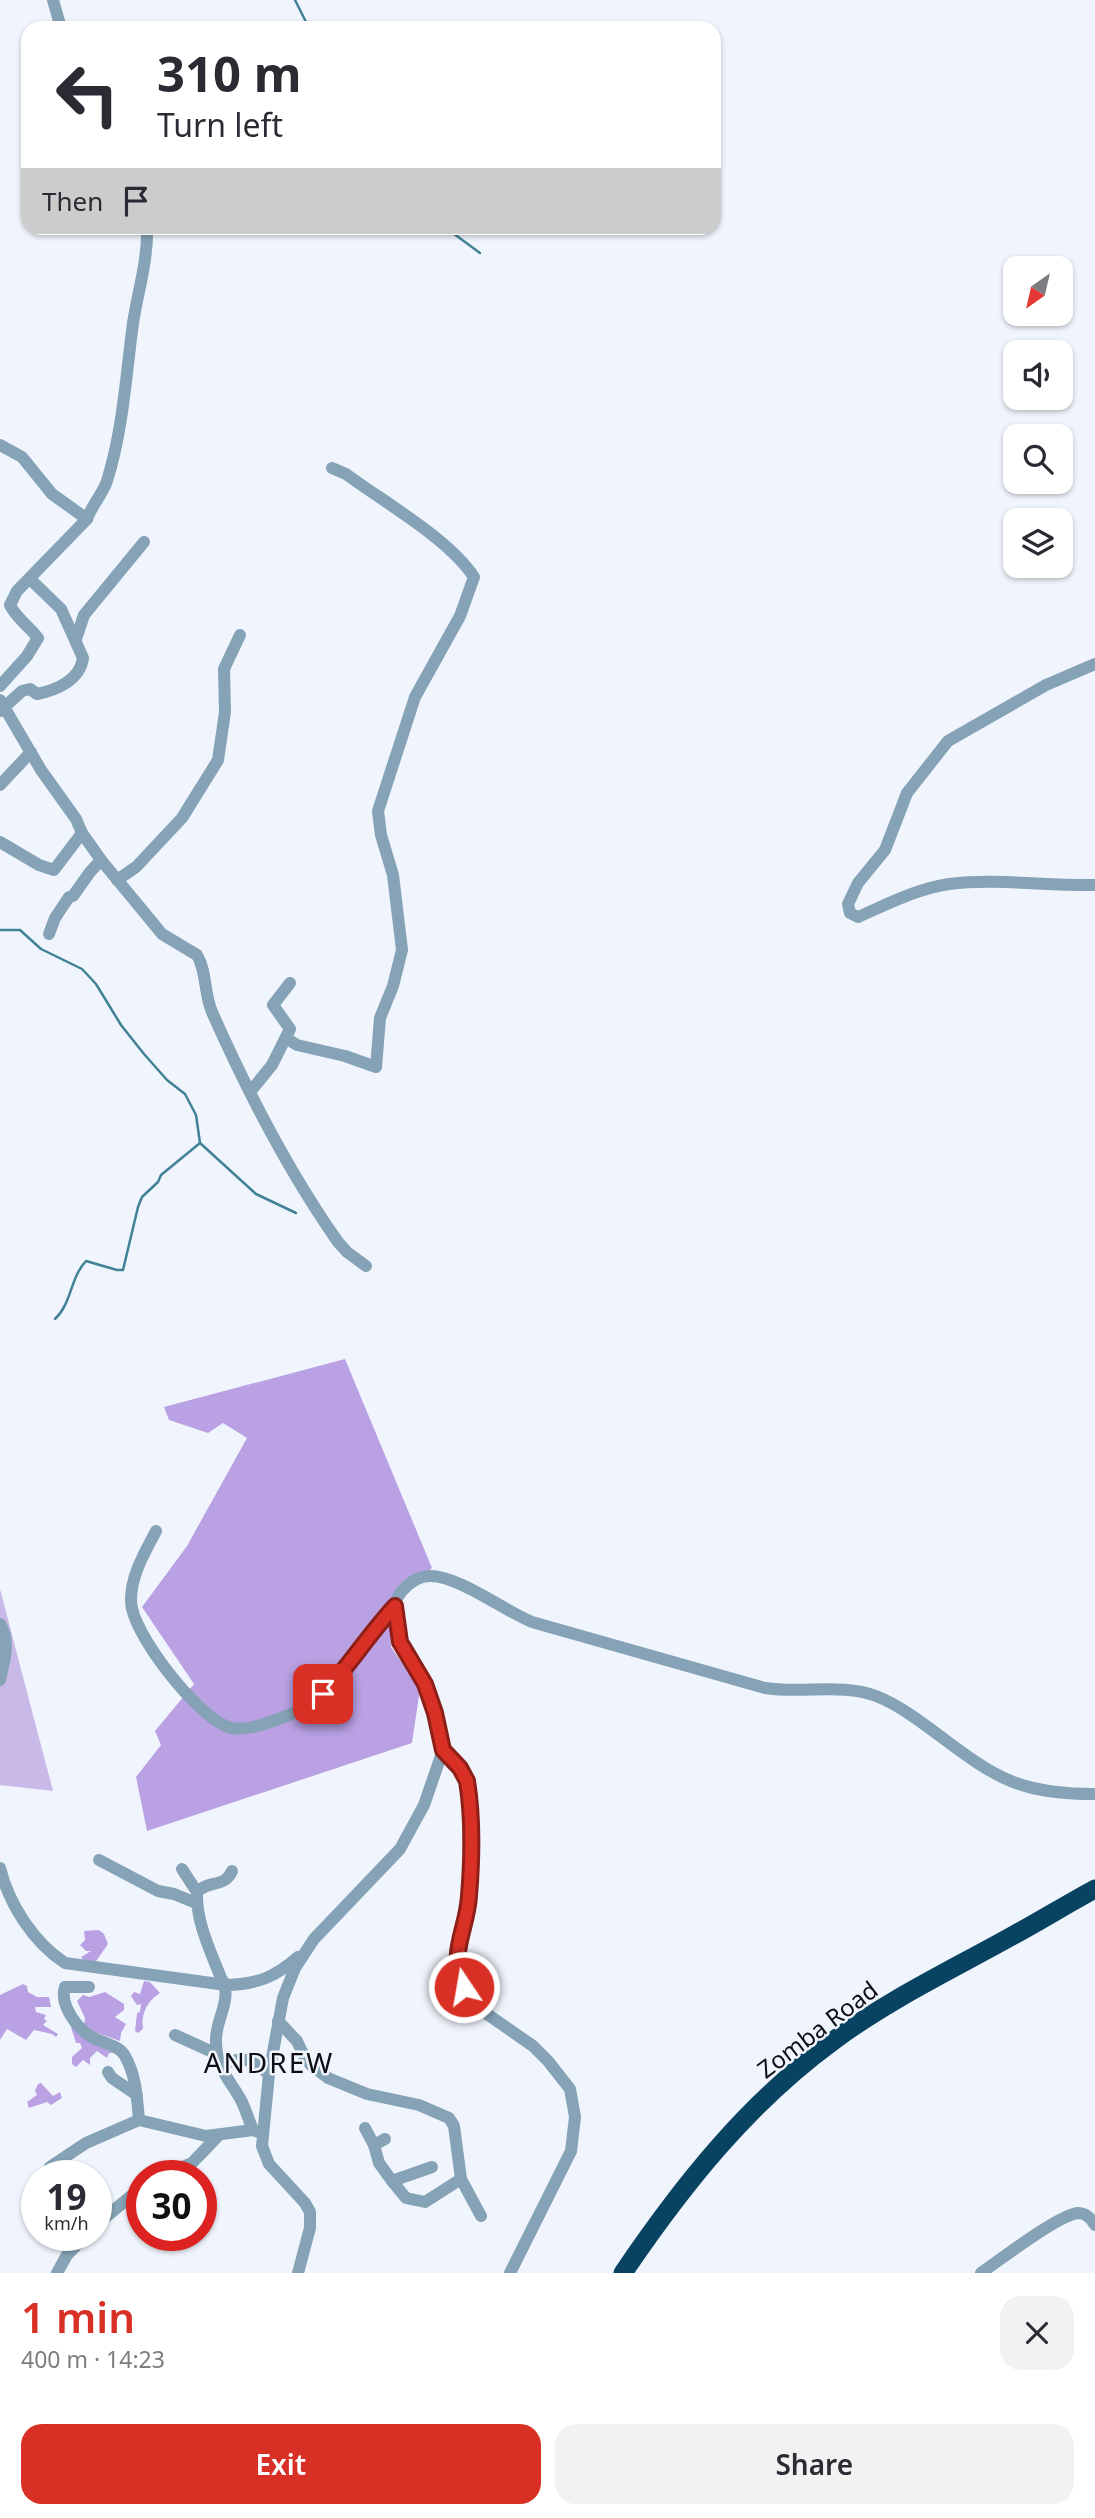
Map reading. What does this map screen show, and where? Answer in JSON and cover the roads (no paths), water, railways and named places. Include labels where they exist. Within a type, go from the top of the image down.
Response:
[{"type":"highway","name":"Zomba Road","points":[[623,2273],[671,2204],[717,2148],[755,2108],[805,2063],[890,2002],[1095,1889]]},
{"type":"street","points":[[53,0],[59,21]]},
{"type":"street","points":[[0,686],[27,656],[38,638],[23,619],[15,615],[10,604],[17,591],[87,519],[105,485],[121,418],[146,256],[147,235]]},
{"type":"street","points":[[0,445],[22,457],[52,494],[87,519]]},
{"type":"street","points":[[286,1038],[297,1045],[345,1056],[376,1067],[380,1018],[393,986],[402,950],[393,875],[381,835],[378,811],[415,697],[460,616],[474,577],[440,541],[346,474],[332,468]]},
{"type":"street","points":[[76,639],[84,615],[144,542]]},
{"type":"street","points":[[30,579],[61,608],[83,658],[82,667],[71,680],[50,691],[37,694],[30,689],[22,691],[1,706],[76,819],[82,833],[117,880],[162,934],[197,955],[211,1011],[281,1152],[346,1252],[366,1266]]},
{"type":"street","points":[[117,880],[136,867],[182,818],[218,760],[225,712],[224,669],[240,635]]},
{"type":"street","points":[[1095,664],[1046,685],[948,741],[907,793],[885,850],[858,883],[848,908],[850,913],[858,917],[908,894],[948,884],[995,881],[1095,885]]},
{"type":"street","points":[[0,785],[31,752]]},
{"type":"street","points":[[0,842],[39,865],[54,870],[82,833]]},
{"type":"street","points":[[49,934],[55,918],[69,897],[73,897],[102,860]]},
{"type":"street","points":[[250,1092],[272,1065],[286,1038],[289,1029],[274,1005],[290,983]]},
{"type":"street","points":[[156,1531],[140,1560],[132,1590],[131,1610],[135,1623],[179,1686],[215,1720],[228,1727],[241,1729],[262,1724],[306,1707],[334,1682],[372,1630],[395,1606]]},
{"type":"street","points":[[510,2273],[571,2151],[575,2134],[573,2104],[568,2086],[548,2061],[533,2046],[487,2014],[472,1998],[458,1974],[457,1950],[469,1897],[468,1790],[465,1775],[443,1750],[425,1684],[400,1642],[396,1598],[412,1582],[420,1577],[439,1577],[470,1589],[532,1622],[765,1688],[796,1691],[855,1690],[877,1696],[908,1713],[998,1776],[1040,1791],[1095,1794]]},
{"type":"street","points":[[0,1624],[7,1645],[0,1680]]},
{"type":"street","points":[[0,1868],[16,1909],[49,1950],[65,1963],[226,1985],[244,1984],[274,1976],[308,1947],[400,1849],[424,1805],[443,1750]]},
{"type":"street","points":[[99,1860],[158,1891],[196,1897]]},
{"type":"street","points":[[182,1869],[196,1897],[200,1922],[226,1985],[225,2002],[215,2038],[219,2060],[229,2085],[258,2132],[269,2164],[310,2212],[310,2228],[298,2273]]},
{"type":"street","points":[[196,1897],[203,1886],[224,1882],[229,1879],[232,1871]]},
{"type":"street","points":[[258,2132],[267,2112],[269,2074],[287,1986],[308,1947]]},
{"type":"street","points":[[89,1987],[65,1987],[65,2004],[89,2036],[120,2050],[125,2056],[134,2078],[139,2120]]},
{"type":"street","points":[[278,2021],[297,2041],[303,2056],[328,2078],[367,2094],[419,2105],[449,2118],[454,2126],[461,2179],[481,2216]]},
{"type":"street","points":[[176,2035],[219,2060],[243,2058],[269,2074]]},
{"type":"street","points":[[108,2072],[112,2078],[137,2095]]},
{"type":"street","points":[[61,2160],[86,2143],[139,2120],[206,2136],[258,2132]]},
{"type":"street","points":[[365,2129],[380,2142],[379,2163],[406,2197],[425,2202],[461,2179]]},
{"type":"street","points":[[194,2160],[218,2136]]},
{"type":"street","points":[[392,2181],[432,2167]]},
{"type":"street","points":[[112,2212],[126,2200]]},
{"type":"street","points":[[981,2273],[1065,2217],[1083,2214],[1091,2218],[1095,2225]]},
{"type":"street","points":[[57,2273],[71,2251]]},
{"type":"waterway","points":[[295,0],[306,21]]},
{"type":"waterway","points":[[456,235],[480,253]]},
{"type":"waterway","points":[[0,930],[20,930],[41,949],[82,969],[96,984],[121,1025],[144,1054],[167,1080],[185,1094],[196,1115],[200,1143],[256,1194],[296,1213]]},
{"type":"waterway","points":[[55,1319],[65,1306],[77,1275],[86,1261],[123,1270],[142,1197],[158,1182],[161,1175],[200,1143]]},
{"type":"district","name":"ANDREW","points":[[269,2062]]}]
